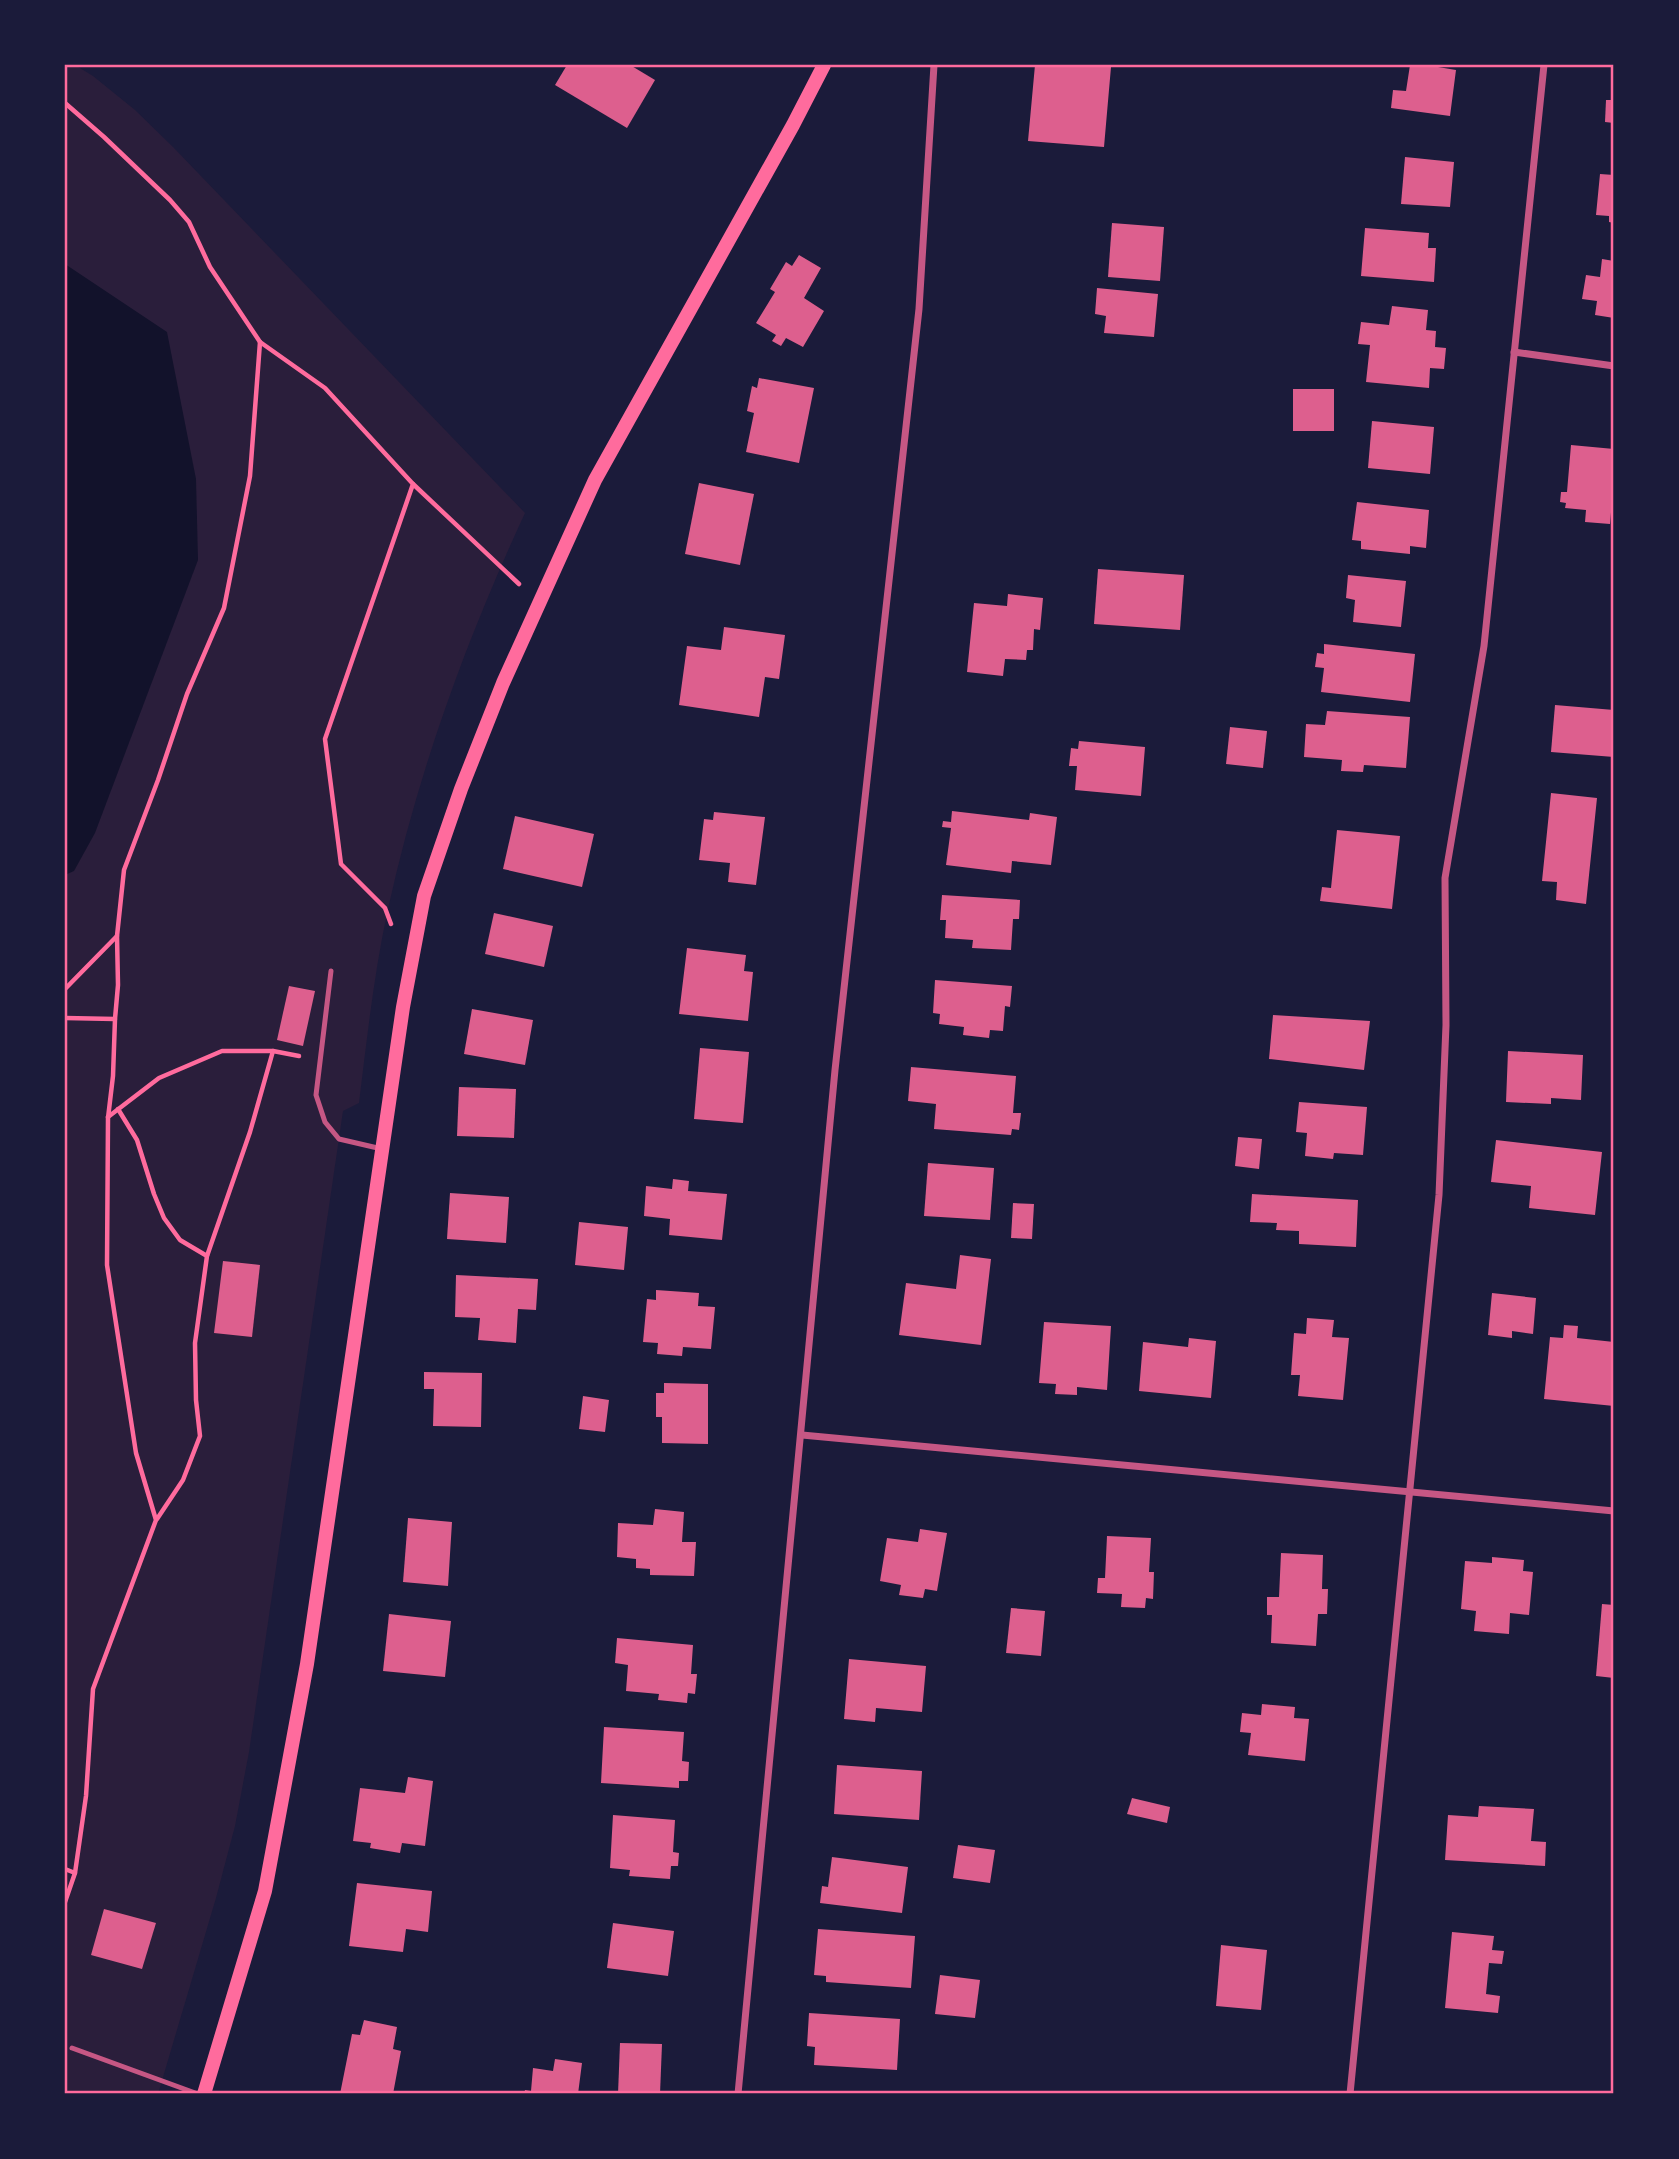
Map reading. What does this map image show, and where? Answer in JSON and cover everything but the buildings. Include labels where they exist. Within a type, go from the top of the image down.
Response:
[{"type":"main road","points":[[204,2094],[265,1891],[309,1651],[403,1007],[424,897],[461,789],[503,683],[589,493],[824,65]]},
{"type":"street","points":[[738,2094],[835,1070],[919,309],[934,65]]},
{"type":"street","points":[[1350,2094],[1439,1195],[1446,1025],[1445,878],[1484,646],[1544,65]]},
{"type":"street","points":[[1514,352],[1614,366]]},
{"type":"street","points":[[802,1436],[1614,1511]]},
{"type":"lane","points":[[331,971],[316,1095],[325,1122],[339,1139],[382,1149]]},
{"type":"lane","points":[[72,2048],[198,2094]]},
{"type":"path","points":[[65,103],[160,191],[189,222],[209,267],[260,342],[325,388],[413,484],[523,588]]},
{"type":"path","points":[[156,1520],[136,1453],[107,1265],[107,1118],[113,1076],[118,985],[117,936],[124,870],[187,694],[223,608],[250,476],[260,342]]},
{"type":"path","points":[[413,484],[325,739],[341,864],[385,908],[398,941],[414,948]]},
{"type":"path","points":[[65,989],[117,936]]},
{"type":"path","points":[[65,1018],[116,1019]]},
{"type":"path","points":[[65,1902],[75,1872],[86,1796],[93,1689],[156,1520],[183,1480],[200,1436],[196,1401],[195,1343],[207,1256],[250,1132],[273,1051],[222,1051],[159,1078],[107,1118]]},
{"type":"path","points":[[118,1110],[137,1140],[164,1217],[180,1240],[207,1256]]},
{"type":"path","points":[[65,1869],[75,1872]]},
{"type":"shaded area","points":[[65,65],[75,65],[93,76],[135,110],[173,147],[525,513],[483,609],[446,707],[414,807],[388,909],[375,981],[359,1103],[343,1111],[249,1752],[235,1826],[158,2094],[65,2094]]},
{"type":"shaded area","points":[[65,264],[167,332],[196,479],[198,560],[95,833],[74,871],[65,875]]}]
